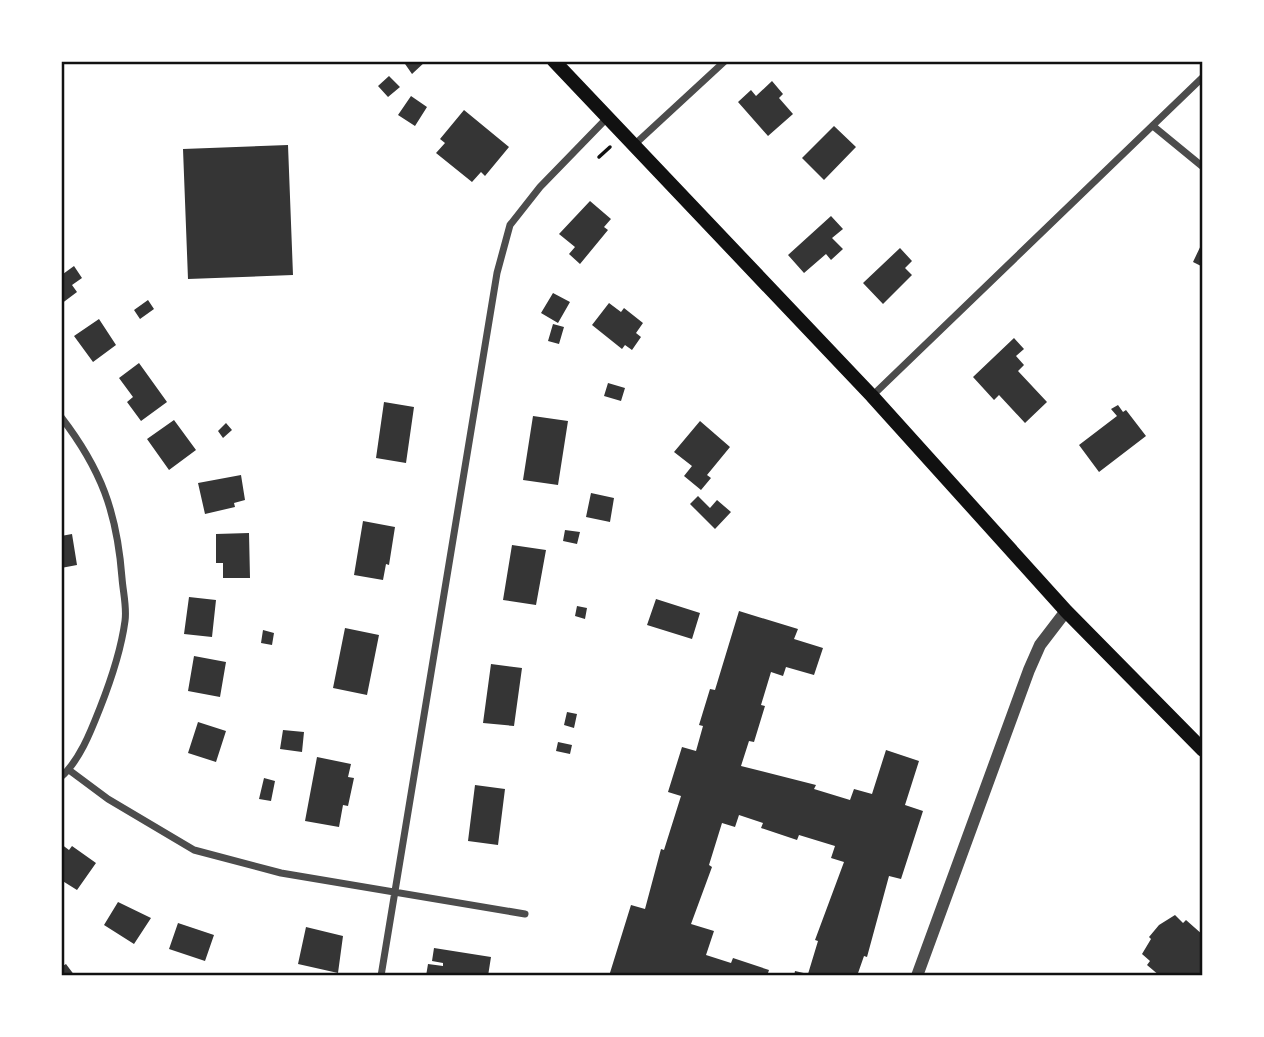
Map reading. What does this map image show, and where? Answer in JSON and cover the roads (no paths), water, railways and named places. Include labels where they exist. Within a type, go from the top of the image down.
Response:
[{"type":"main road","points":[[554,61],[872,396],[1066,611],[1203,750]]},
{"type":"street","points":[[635,145],[725,61]]},
{"type":"street","points":[[872,396],[1203,77]]},
{"type":"street","points":[[381,976],[486,330],[510,225],[540,187],[607,118]]},
{"type":"street","points":[[1153,125],[1203,167]]},
{"type":"street","points":[[61,416],[83,446],[110,499],[121,561],[125,618],[113,675],[91,731],[69,770],[61,777]]},
{"type":"street","points":[[917,976],[1029,670],[1040,645],[1066,611]]},
{"type":"street","points":[[69,770],[108,799],[194,850],[281,873],[394,889],[525,914]]}]
